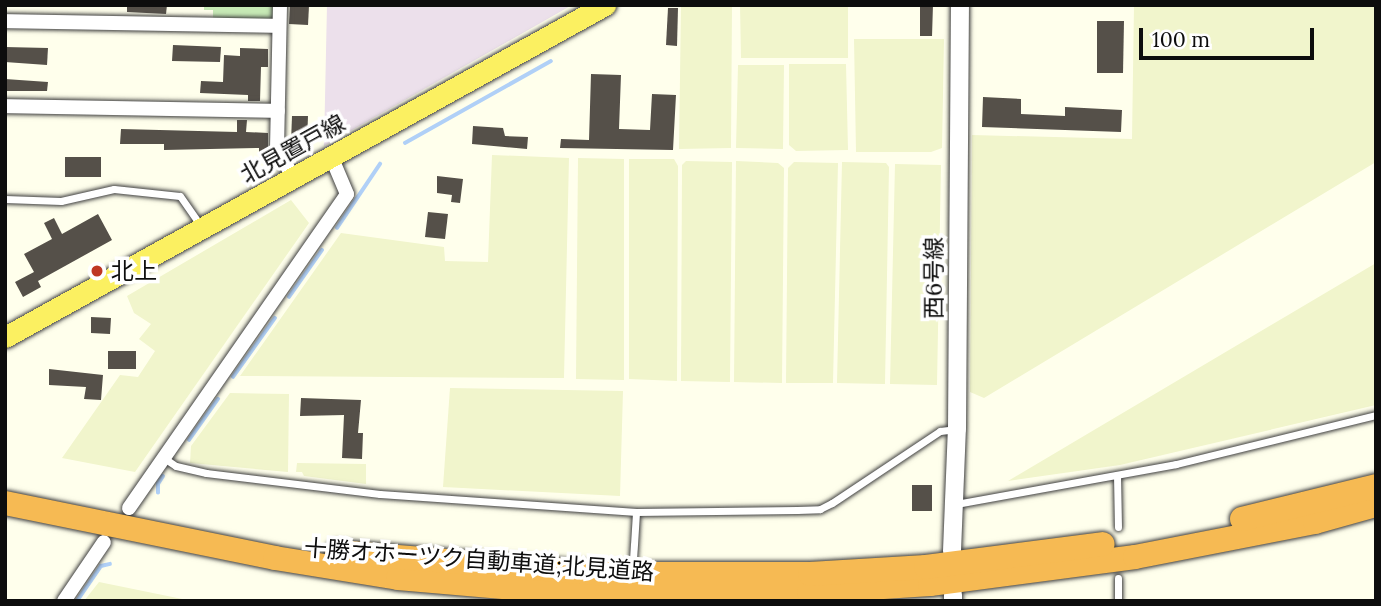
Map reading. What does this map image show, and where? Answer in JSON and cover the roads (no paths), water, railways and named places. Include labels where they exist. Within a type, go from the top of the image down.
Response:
[{"type":"highway","points":[[1312,502],[1376,480]]},
{"type":"highway","name":"十勝オホーツク自動車道;北見道路","points":[[80,517],[401,559],[603,574],[810,574],[926,567],[1129,541],[1261,516],[1376,486]]},
{"type":"highway","name":"十勝オホーツク自動車道;北見道路","points":[[10,504],[275,558],[398,578],[607,596],[809,592],[930,584],[1135,557],[1315,522],[1376,505]]},
{"type":"main road","name":"北見置戸線","points":[[5,337],[332,159],[606,5]]},
{"type":"street","points":[[279,5],[277,149],[294,178]]},
{"type":"street","name":"西6号線","points":[[952,551],[957,429],[960,5]]},
{"type":"street","points":[[5,21],[279,26]]},
{"type":"street","points":[[5,106],[278,111]]},
{"type":"street","points":[[129,508],[347,194],[332,159]]},
{"type":"street","points":[[64,601],[104,542]]},
{"type":"lane","points":[[5,199],[61,201],[114,189],[180,196],[203,229]]},
{"type":"lane","points":[[954,504],[1117,475],[1312,433],[1376,415]]},
{"type":"lane","points":[[163,458],[176,466],[206,472],[380,494],[636,512],[820,509],[940,431],[957,429]]},
{"type":"lane","points":[[1117,475],[1118,527]]},
{"type":"lane","points":[[633,560],[636,512]]},
{"type":"lane","points":[[1118,578],[1118,601]]},
{"type":"waterway","points":[[405,143],[551,61]]},
{"type":"waterway","points":[[337,228],[380,164]]},
{"type":"waterway","points":[[289,297],[322,250]]},
{"type":"waterway","points":[[233,377],[275,318]]},
{"type":"waterway","points":[[189,440],[218,399]]},
{"type":"waterway","points":[[158,493],[158,484],[163,476]]},
{"type":"waterway","points":[[77,601],[101,566],[110,564]]},
{"type":"place","name":"北上","points":[[97,271]]}]
